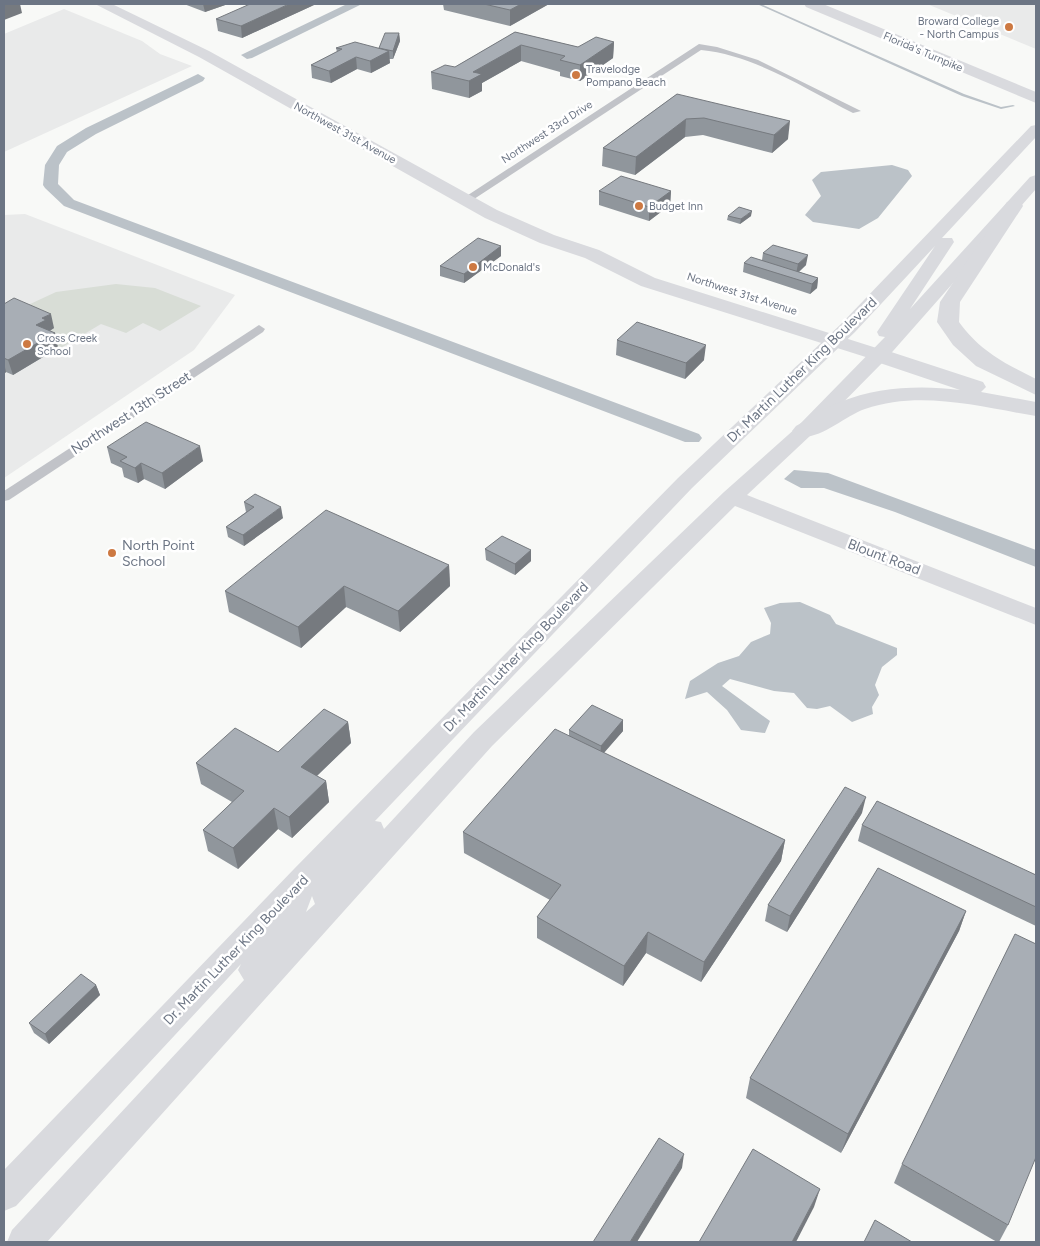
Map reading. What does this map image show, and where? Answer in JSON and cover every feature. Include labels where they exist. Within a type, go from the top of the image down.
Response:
[{"type":"highway","name":"Florida's Turnpike","points":[[811,4],[1036,98]]},
{"type":"highway","name":"Florida's Turnpike","points":[[848,4],[963,51]]},
{"type":"highway","points":[[1014,206],[950,302],[948,322],[961,340],[984,360],[1036,388]]},
{"type":"highway","points":[[885,349],[1036,388]]},
{"type":"highway","points":[[885,349],[1036,408]]},
{"type":"highway","points":[[804,431],[848,407],[875,399],[918,393],[970,397],[1036,408]]},
{"type":"main road","name":"Northwest 31st Avenue","points":[[102,4],[204,54],[335,129],[467,199],[491,214],[592,254],[648,282],[885,349]]},
{"type":"main road","name":"Dr. Martin Luther King Boulevard","points":[[4,1194],[304,877],[685,483],[840,335],[1036,128]]},
{"type":"main road","points":[[24,1242],[483,739],[732,497],[804,431],[885,349],[1036,180]]},
{"type":"main road","points":[[885,349],[885,330],[955,228],[956,213]]},
{"type":"main road","name":"Blount Road","points":[[732,497],[1036,617]]},
{"type":"main road","points":[[330,907],[325,891],[352,851],[408,792],[408,770]]},
{"type":"main road","points":[[228,1019],[231,996],[288,923],[304,877]]},
{"type":"street","name":"Northwest 33rd Drive","points":[[467,199],[699,47],[708,46],[732,52],[856,111]]},
{"type":"street","name":"Northwest 13th Street","points":[[4,497],[258,329]]},
{"type":"shaded area","name":"Broward College - North Campus","points":[[927,4],[1036,4],[1036,49]]},
{"type":"shaded area","points":[[64,9],[142,41],[160,54],[192,66],[4,152],[4,34]]},
{"type":"shaded area","points":[[892,165],[908,170],[912,176],[878,218],[859,229],[813,222],[805,215],[821,196],[812,180],[821,172]]},
{"type":"shaded area","points":[[25,214],[235,295],[194,350],[4,478],[4,215]]},
{"type":"shaded area","points":[[116,284],[155,288],[201,306],[160,331],[143,323],[126,333],[101,324],[59,349],[40,340],[54,328],[28,305],[56,292]]},
{"type":"shaded area","points":[[794,470],[828,473],[1036,550],[1036,567],[895,512],[824,488],[801,488],[784,479]]},
{"type":"shaded area","points":[[800,602],[830,615],[836,624],[897,648],[897,655],[882,667],[875,685],[879,695],[872,707],[873,714],[852,722],[830,706],[817,709],[807,708],[794,693],[774,691],[730,679],[722,686],[770,721],[765,733],[741,730],[727,710],[707,692],[685,699],[690,681],[718,663],[739,656],[751,642],[770,634],[771,623],[764,608],[780,603]]},
{"type":"building","points":[[250,4],[289,4],[241,26],[216,19]]},
{"type":"building","points":[[484,4],[521,4],[510,10]]},
{"type":"building","points":[[515,32],[578,47],[596,37],[614,42],[580,65],[560,60],[565,56],[521,45],[473,72],[482,74],[469,81],[431,72],[445,65],[455,67]]},
{"type":"building","points":[[385,33],[399,33],[393,51],[379,48]]},
{"type":"building","points":[[355,42],[389,51],[370,61],[356,57],[329,71],[311,65],[342,49],[336,48]]},
{"type":"building","points":[[677,94],[790,121],[774,135],[704,118],[686,119],[636,157],[603,148]]},
{"type":"building","points":[[621,176],[671,191],[649,207],[599,191]]},
{"type":"building","points":[[739,207],[752,211],[741,219],[728,216]]},
{"type":"building","points":[[478,238],[501,246],[464,274],[440,266]]},
{"type":"building","points":[[773,245],[808,255],[798,264],[763,253]]},
{"type":"building","points":[[751,257],[818,278],[812,284],[744,263]]},
{"type":"building","name":"Cross Creek School","points":[[14,298],[51,314],[42,318],[46,320],[36,325],[55,333],[8,360],[4,358],[4,304]]},
{"type":"building","points":[[637,322],[706,345],[686,363],[617,340]]},
{"type":"building","points":[[146,422],[200,446],[162,473],[141,463],[135,468],[120,461],[127,457],[107,447]]},
{"type":"building","points":[[255,494],[281,507],[243,535],[226,527],[254,507],[244,502]]},
{"type":"building","points":[[326,510],[449,565],[398,611],[344,586],[298,627],[225,591]]},
{"type":"building","points":[[502,536],[531,550],[515,564],[485,549]]},
{"type":"building","points":[[592,705],[623,720],[601,746],[569,730]]},
{"type":"building","points":[[324,709],[348,722],[301,767],[326,781],[289,817],[274,808],[233,848],[203,830],[244,791],[196,763],[235,728],[278,752]]},
{"type":"building","points":[[555,729],[785,840],[704,962],[648,932],[624,966],[537,917],[561,885],[463,832]]},
{"type":"building","points":[[845,787],[866,797],[790,916],[768,905]]},
{"type":"building","points":[[877,801],[1036,875],[1036,907],[862,825]]},
{"type":"building","points":[[878,868],[966,911],[848,1134],[750,1078]]},
{"type":"building","points":[[1015,934],[1036,944],[1036,1157],[1008,1225],[902,1164]]},
{"type":"building","points":[[81,974],[96,985],[45,1034],[29,1023]]},
{"type":"building","points":[[659,1138],[684,1154],[630,1242],[593,1242]]},
{"type":"building","points":[[753,1149],[820,1189],[792,1242],[699,1242]]},
{"type":"building","points":[[875,1220],[912,1242],[864,1242]]},
{"type":"waterway","points":[[247,55],[356,4]]},
{"type":"waterway","points":[[759,4],[963,95],[1001,108],[1013,106]]},
{"type":"waterway","points":[[198,78],[91,131],[62,149],[52,165],[50,185],[69,203],[692,438]]},
{"type":"place","name":"Broward College - North Campus","points":[[1009,27]]},
{"type":"place","name":"Travelodge Pompano Beach","points":[[576,75]]},
{"type":"place","name":"Budget Inn","points":[[639,206]]},
{"type":"place","name":"McDonald's","points":[[473,267]]},
{"type":"place","name":"Cross Creek School","points":[[27,344]]},
{"type":"place","name":"North Point School","points":[[112,553]]}]
